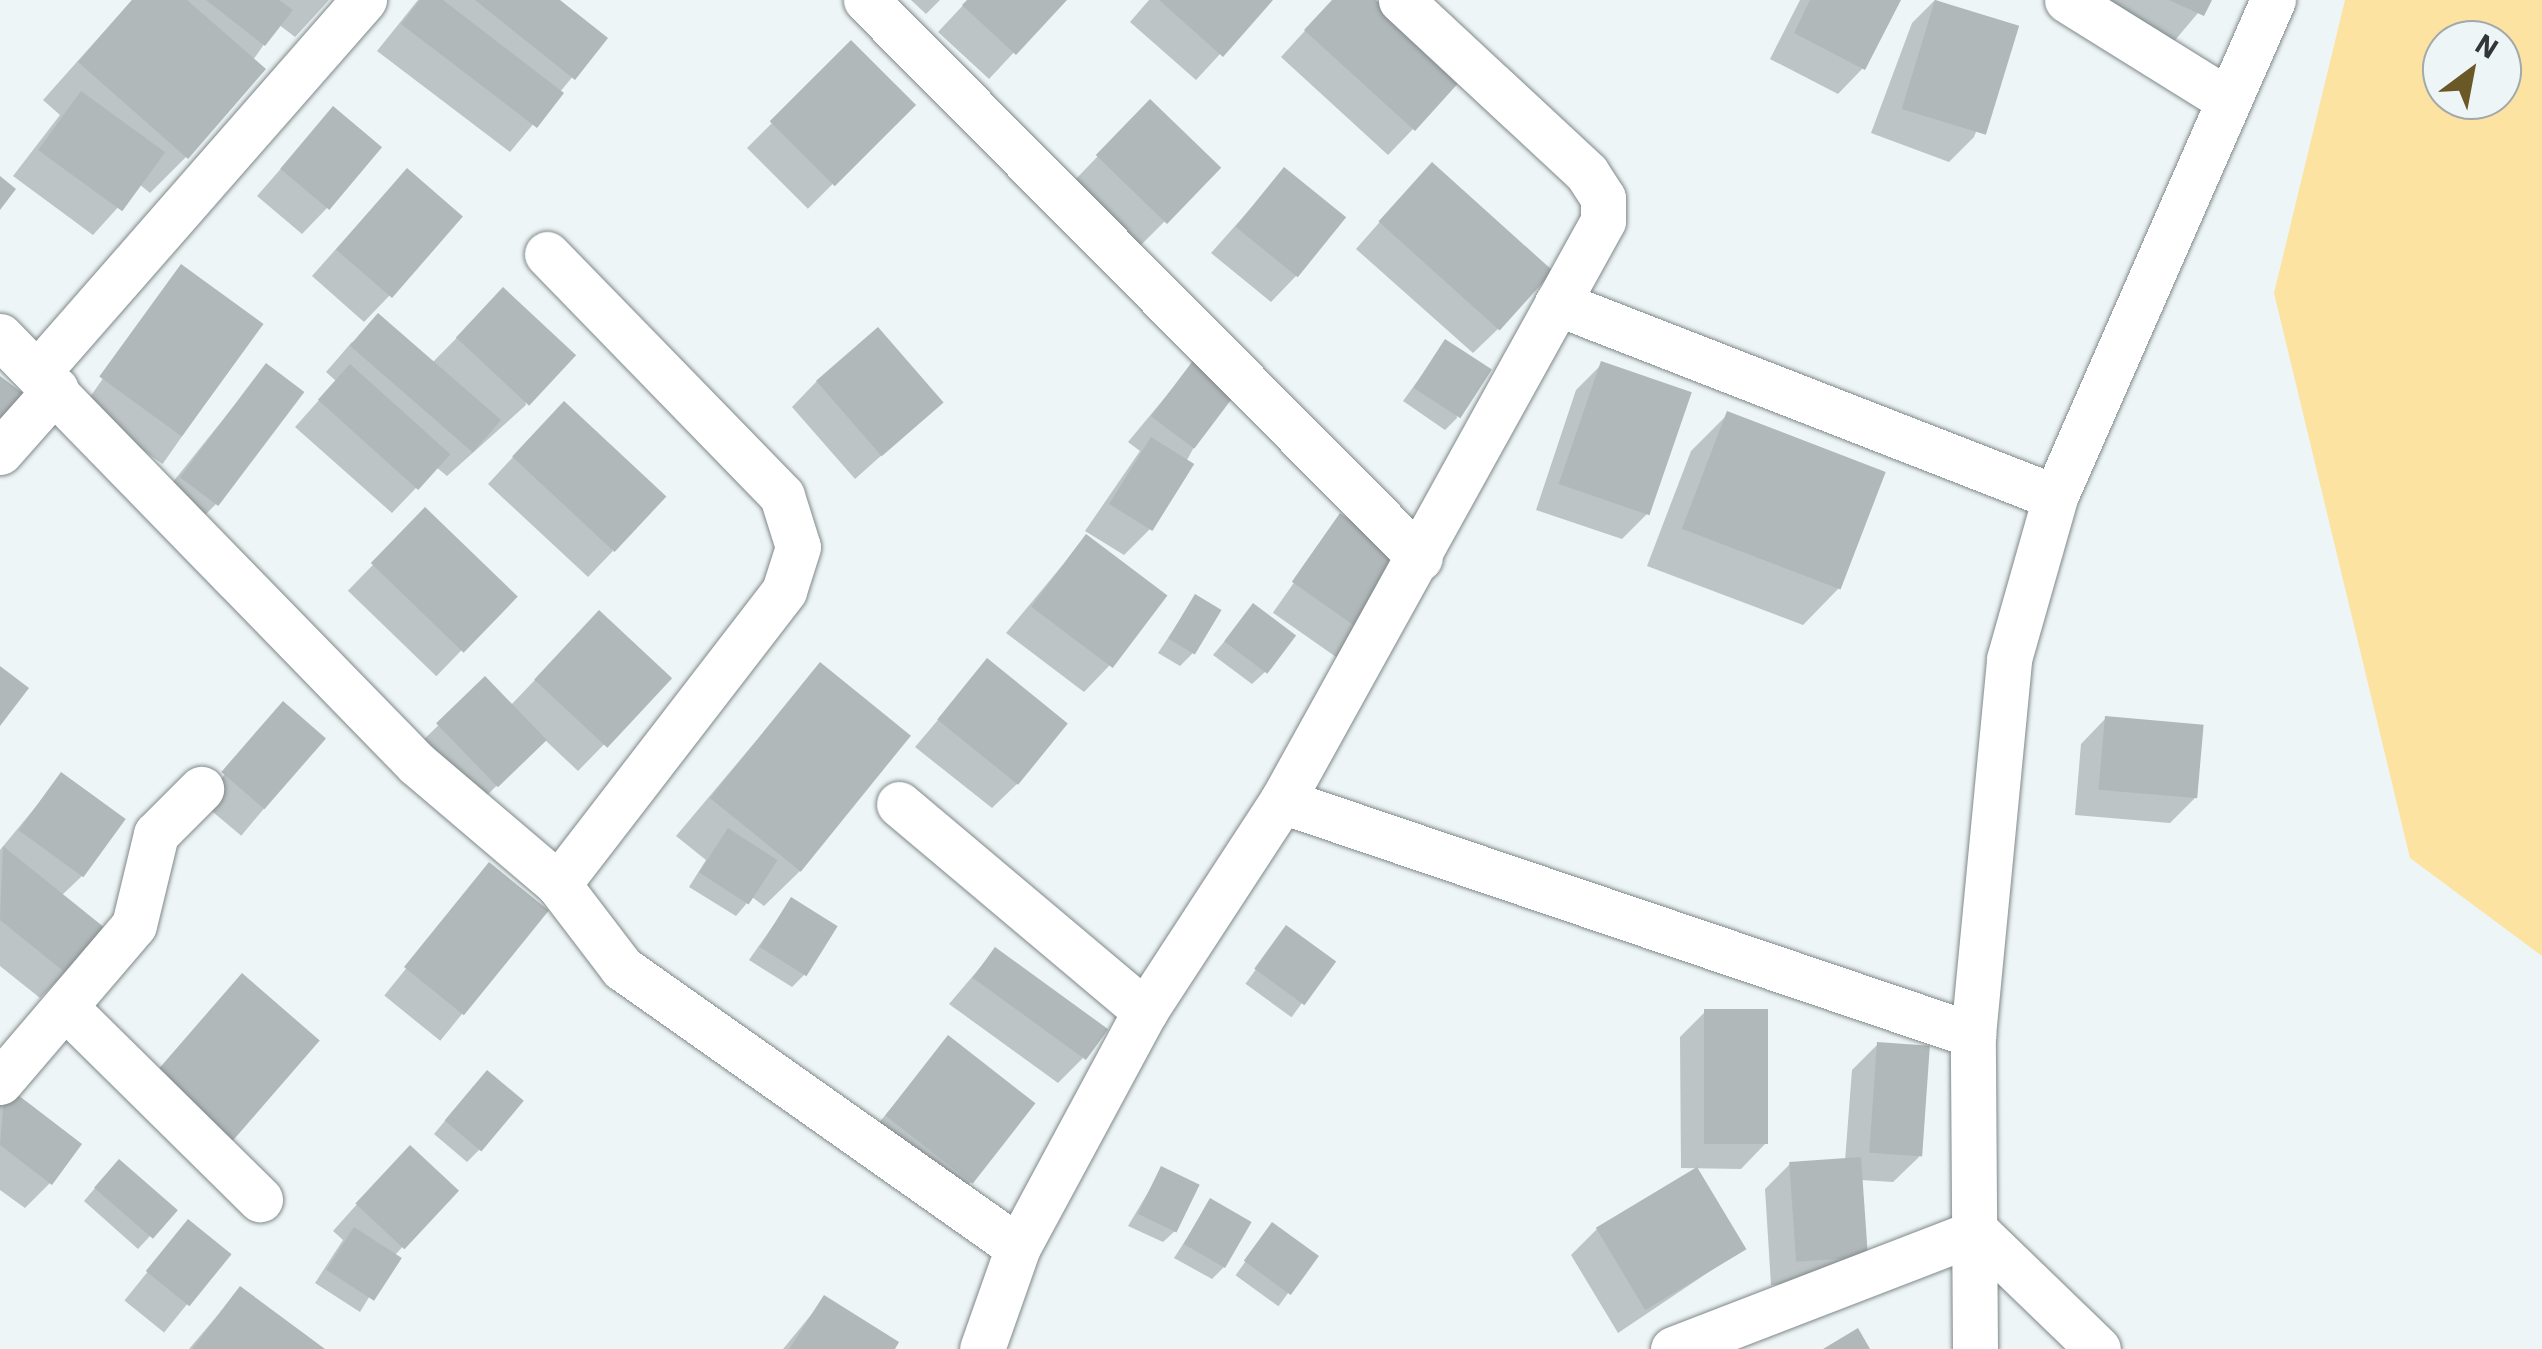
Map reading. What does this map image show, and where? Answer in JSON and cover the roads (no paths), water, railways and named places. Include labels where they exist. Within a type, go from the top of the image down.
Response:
[{"type":"street","points":[[0,452],[47,381],[364,0]]},
{"type":"street","points":[[866,0],[1420,558]]},
{"type":"street","points":[[982,1349],[1018,1246],[1145,1011],[1282,801],[1420,558],[1603,221],[1603,198],[1402,0]]},
{"type":"street","points":[[2067,0],[2226,99]]},
{"type":"street","points":[[1975,1349],[1973,1036],[2009,659],[2056,498],[2272,0]]},
{"type":"street","points":[[546,254],[782,496],[798,548],[784,592],[558,884]]},
{"type":"street","points":[[1557,302],[2056,498]]},
{"type":"street","points":[[0,336],[416,764],[558,884],[622,968],[1018,1246]]},
{"type":"street","points":[[0,1082],[134,925],[156,834],[201,789]]},
{"type":"street","points":[[1282,801],[1973,1036]]},
{"type":"street","points":[[899,804],[1145,1011]]},
{"type":"street","points":[[64,1007],[260,1199]]},
{"type":"street","points":[[1673,1349],[1977,1232]]},
{"type":"street","points":[[1977,1232],[2098,1349]]}]
